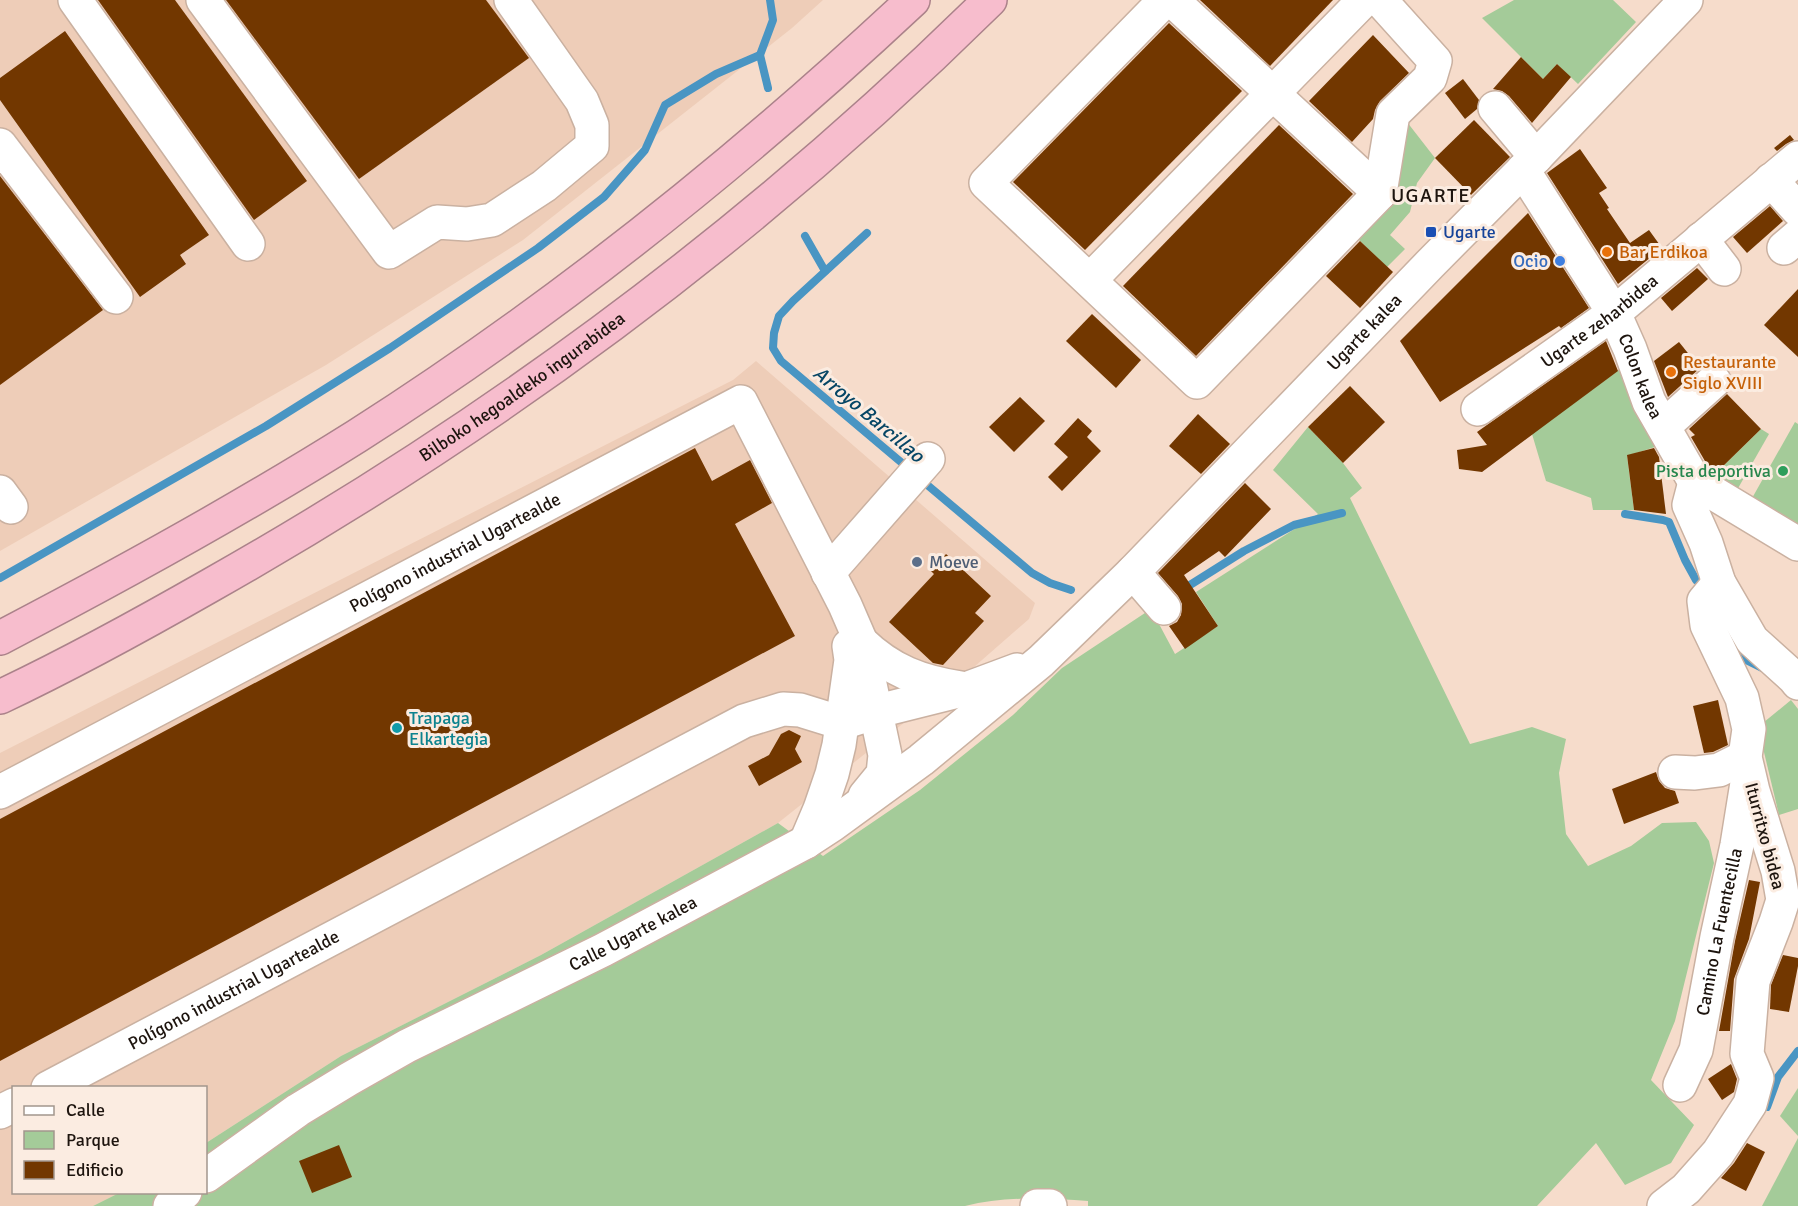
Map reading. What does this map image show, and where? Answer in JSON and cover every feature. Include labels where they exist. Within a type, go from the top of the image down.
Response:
[{"type":"highway","points":[[0,638],[80,597],[246,503],[358,435],[491,345],[616,253],[700,187],[811,93],[913,0]]},
{"type":"highway","name":"Bilboko hegoaldeko ingurabidea","points":[[0,697],[105,644],[283,544],[387,480],[522,389],[647,297],[742,222],[854,126],[990,0]]},
{"type":"street","points":[[52,0],[207,209]]},
{"type":"street","points":[[75,0],[248,244]]},
{"type":"street","points":[[203,0],[389,252],[437,222],[467,224],[492,220],[544,186],[592,146],[592,125],[582,101],[511,0]]},
{"type":"street","points":[[1165,0],[986,183],[1197,382],[1380,193],[1393,114],[1430,78],[1435,61],[1380,0]]},
{"type":"street","points":[[1172,0],[1380,193]]},
{"type":"street","points":[[1090,280],[1364,0]]},
{"type":"street","name":"Ugarte kalea","points":[[1041,661],[1150,591],[1529,163],[1675,7]]},
{"type":"street","name":"Colon kalea","points":[[1495,108],[1614,313],[1649,402],[1695,482],[1798,544]]},
{"type":"street","points":[[0,145],[116,297]]},
{"type":"street","name":"Ugarte zeharbidea","points":[[1478,409],[1614,313],[1798,158]]},
{"type":"street","points":[[1772,180],[1798,210]]},
{"type":"street","points":[[1701,239],[1724,268]]},
{"type":"street","points":[[1664,426],[1714,381]]},
{"type":"street","name":"Polígono industrial Ugartealde","points":[[0,792],[741,402],[845,605],[861,642],[885,755],[884,774],[869,772],[840,734],[800,710],[783,709],[744,721],[52,1086]]},
{"type":"street","points":[[828,573],[928,459]]},
{"type":"street","points":[[1695,482],[1689,505],[1706,543],[1719,583],[1752,640],[1798,683]]},
{"type":"street","name":"Iturritxo bidea","points":[[1664,1206],[1686,1188],[1718,1153],[1750,1104],[1757,1078],[1747,1054],[1753,981],[1783,900],[1778,871],[1747,766],[1749,729],[1742,698],[1707,625],[1704,601],[1719,583]]},
{"type":"street","name":"Polígono industrial Ugartealde","points":[[819,833],[819,809],[832,774],[851,660],[845,605]]},
{"type":"street","name":"Polígono industrial Ugartealde","points":[[861,642],[877,657],[913,677],[938,685],[966,689]]},
{"type":"street","name":"Polígono industrial Ugartealde","points":[[840,734],[875,712],[966,689],[1041,661]]},
{"type":"street","name":"Calle Ugarte kalea","points":[[207,1175],[298,1110],[407,1046],[603,950],[819,833],[921,760],[1041,661]]},
{"type":"street","points":[[819,833],[870,792],[884,774],[888,775],[902,769],[935,742],[954,733]]},
{"type":"street","points":[[1675,772],[1695,773],[1747,766]]},
{"type":"street","name":"Camino La Fuentecilla","points":[[1680,1084],[1696,1050],[1737,845],[1747,766]]},
{"type":"street","points":[[170,1206],[183,1194]]},
{"type":"street","points":[[1037,1206],[1050,1206]]},
{"type":"shaded area","points":[[0,0],[823,0],[792,28],[523,240],[326,365],[0,551]]},
{"type":"shaded area","points":[[756,361],[1035,603],[1029,619],[974,667],[778,823],[541,955],[341,1056],[207,1142],[207,1086],[12,1086],[12,1194],[117,1194],[93,1206],[0,1206],[0,753],[733,380]]},
{"type":"green space","points":[[1514,0],[1613,0],[1636,22],[1578,84],[1557,64],[1543,79],[1482,18]]},
{"type":"green space","points":[[1407,122],[1435,158],[1417,183],[1410,212],[1390,235],[1405,249],[1387,267],[1358,239]]},
{"type":"green space","points":[[1631,361],[1658,446],[1627,456],[1634,510],[1593,510],[1591,498],[1546,481],[1532,434]]},
{"type":"green space","name":"Pista deportiva","points":[[1795,422],[1798,424],[1798,526],[1751,500]]},
{"type":"green space","points":[[1308,427],[1343,463],[1362,488],[1350,498],[1470,744],[1532,727],[1566,739],[1559,773],[1566,834],[1588,866],[1631,846],[1662,823],[1696,822],[1709,841],[1714,863],[1675,1021],[1651,1080],[1694,1125],[1671,1163],[1625,1185],[1596,1143],[1537,1206],[1088,1206],[1088,1201],[1026,1199],[965,1206],[93,1206],[117,1194],[207,1194],[207,1142],[341,1056],[541,955],[778,823],[823,856],[920,790],[1013,715],[1062,668],[1151,609],[1175,654],[1218,626],[1196,592],[1318,514],[1273,470]]},
{"type":"green space","points":[[1761,429],[1769,434],[1737,490],[1712,477]]},
{"type":"green space","points":[[1791,700],[1798,709],[1798,809],[1779,815],[1758,727]]},
{"type":"green space","points":[[1798,1088],[1798,1136],[1780,1116]]},
{"type":"green space","points":[[1798,1138],[1798,1206],[1762,1206]]},
{"type":"building","points":[[98,0],[175,0],[307,181],[254,220]]},
{"type":"building","points":[[226,0],[486,0],[529,58],[359,179]]},
{"type":"building","points":[[1200,0],[1333,0],[1270,66]]},
{"type":"building","points":[[1169,23],[1242,91],[1085,250],[1013,182]]},
{"type":"building","points":[[65,31],[209,235],[180,255],[186,264],[140,297],[0,100],[0,78]]},
{"type":"building","points":[[1373,35],[1409,73],[1380,101],[1373,119],[1352,142],[1309,101]]},
{"type":"building","points":[[1521,57],[1543,79],[1557,64],[1571,77],[1532,123],[1509,96],[1493,89]]},
{"type":"building","points":[[1463,79],[1479,100],[1477,109],[1465,119],[1445,93]]},
{"type":"building","points":[[1474,120],[1510,157],[1471,195],[1435,158]]},
{"type":"building","points":[[1279,125],[1353,194],[1196,356],[1123,286]]},
{"type":"building","points":[[1790,135],[1794,140],[1777,151],[1774,148]]},
{"type":"building","points":[[1580,149],[1607,188],[1599,193],[1630,243],[1649,230],[1662,248],[1618,284],[1547,173]]},
{"type":"building","points":[[0,176],[103,310],[0,385]]},
{"type":"building","points":[[1770,206],[1783,221],[1747,253],[1733,237]]},
{"type":"building","points":[[1528,213],[1589,308],[1561,328],[1559,326],[1440,402],[1400,341]]},
{"type":"building","points":[[1360,241],[1393,272],[1360,308],[1326,276]]},
{"type":"building","points":[[1697,268],[1708,279],[1672,311],[1661,298]]},
{"type":"building","points":[[1798,289],[1798,357],[1764,325]]},
{"type":"building","points":[[1092,314],[1141,360],[1116,388],[1066,341]]},
{"type":"building","points":[[1606,341],[1618,371],[1482,472],[1459,469],[1457,450],[1487,445],[1477,432]]},
{"type":"building","points":[[1679,342],[1700,368],[1668,397],[1654,361]]},
{"type":"building","points":[[1350,386],[1385,422],[1343,463],[1308,427]]},
{"type":"building","points":[[1727,394],[1761,429],[1716,473],[1709,468],[1691,437],[1695,435],[1689,429]]},
{"type":"building","points":[[1020,397],[1045,421],[1014,452],[989,427]]},
{"type":"building","points":[[1198,414],[1230,444],[1201,474],[1169,446]]},
{"type":"building","points":[[1078,418],[1092,431],[1087,437],[1101,451],[1062,491],[1048,477],[1068,457],[1054,444]]},
{"type":"building","name":"Trapaga Elkartegia","points":[[695,448],[712,481],[750,460],[772,503],[735,524],[795,636],[0,1061],[0,819]]},
{"type":"building","points":[[1654,448],[1659,457],[1666,514],[1634,510],[1627,455]]},
{"type":"building","points":[[1245,483],[1271,509],[1225,557],[1219,551],[1184,575],[1218,626],[1185,649],[1169,626],[1177,622],[1181,615],[1182,604],[1158,573]]},
{"type":"building","points":[[946,554],[991,596],[975,613],[984,621],[943,665],[933,663],[889,622],[934,574],[931,571]]},
{"type":"building","points":[[1718,700],[1728,745],[1713,752],[1704,753],[1693,706]]},
{"type":"building","points":[[789,730],[801,736],[795,749],[802,762],[759,786],[748,766],[769,755],[781,734]]},
{"type":"building","points":[[1656,772],[1665,788],[1675,791],[1679,803],[1624,824],[1612,789]]},
{"type":"building","points":[[1749,880],[1760,882],[1749,939],[1734,979],[1730,1031],[1719,1031],[1735,941]]},
{"type":"building","points":[[1783,955],[1798,958],[1789,1012],[1770,1009],[1771,985]]},
{"type":"building","points":[[1731,1064],[1737,1079],[1734,1092],[1722,1100],[1708,1079]]},
{"type":"building","points":[[1747,1143],[1765,1152],[1746,1191],[1721,1178]]},
{"type":"building","points":[[339,1145],[352,1177],[312,1193],[299,1161]]},
{"type":"waterway","points":[[768,88],[760,55],[773,20],[770,0]]},
{"type":"waterway","points":[[0,578],[266,426],[390,348],[538,248],[604,197],[645,150],[665,105],[716,74],[760,55]]},
{"type":"waterway","name":"Arroyo Barcillao","points":[[867,233],[779,316],[773,348],[781,361],[908,468]]},
{"type":"waterway","points":[[805,236],[825,271]]},
{"type":"waterway","name":"Arroyo Barcillao","points":[[919,478],[1032,573],[1050,583],[1071,590]]},
{"type":"waterway","name":"Arroyo Barcillao","points":[[1182,590],[1244,551],[1294,525],[1342,513]]},
{"type":"waterway","name":"Arroyo Barcillao","points":[[1625,514],[1669,522],[1696,580]]},
{"type":"waterway","name":"Arroyo Barcillao","points":[[1727,633],[1748,661],[1762,668]]},
{"type":"waterway","name":"Arroyo Barcillao","points":[[1767,1107],[1778,1077],[1798,1051]]},
{"type":"place","name":"Ugarte","points":[[1431,232]]},
{"type":"place","name":"Bar Erdikoa","points":[[1607,252]]},
{"type":"place","name":"Ocio","points":[[1560,261]]},
{"type":"place","name":"Restaurante Siglo XVIII","points":[[1671,372]]},
{"type":"place","name":"Pista deportiva","points":[[1783,471]]},
{"type":"place","name":"Moeve","points":[[917,562]]},
{"type":"place","name":"Trapaga Elkartegia","points":[[397,728]]},
{"type":"district","name":"UGARTE","points":[[1431,195]]}]
